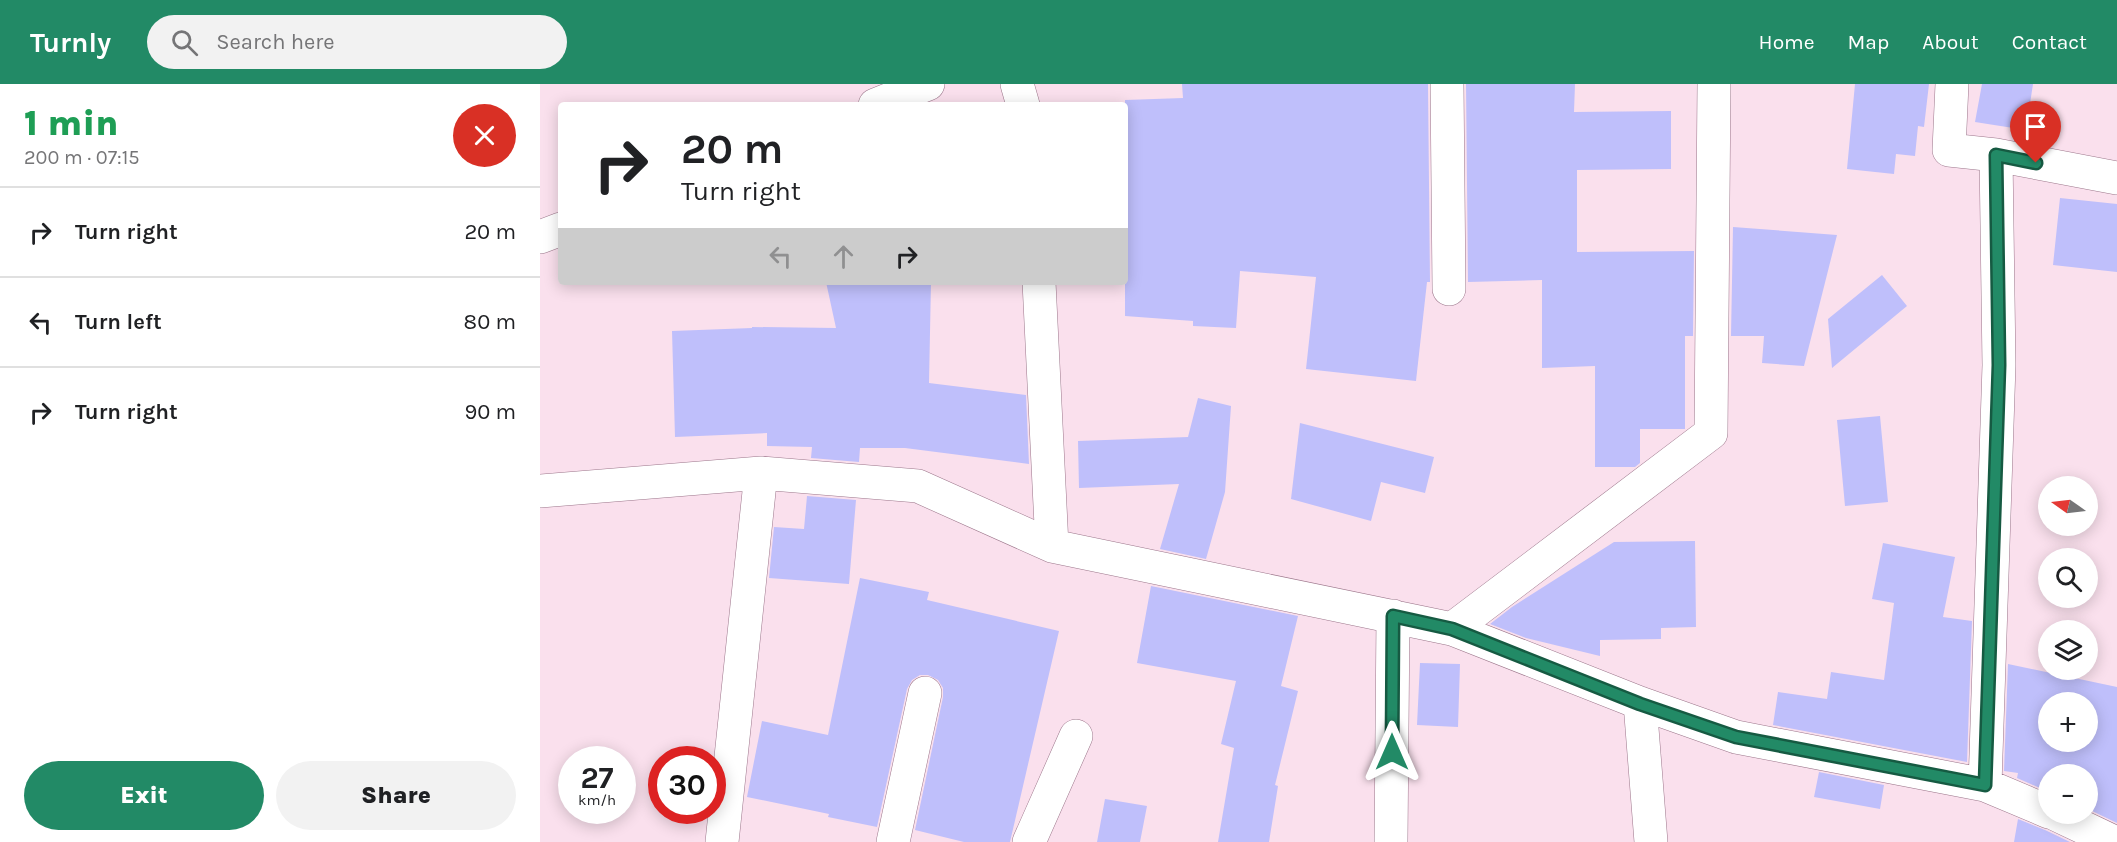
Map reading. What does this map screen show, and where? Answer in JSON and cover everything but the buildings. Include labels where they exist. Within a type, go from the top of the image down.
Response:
[{"type":"street","points":[[882,102],[928,84]]},
{"type":"street","points":[[1017,84],[1022,102]]},
{"type":"street","points":[[1447,84],[1449,289]]},
{"type":"street","points":[[1452,629],[1711,433],[1714,84]]},
{"type":"street","points":[[1952,84],[1949,150],[1996,155],[2117,178]]},
{"type":"street","points":[[1985,785],[1999,365],[1996,155]]},
{"type":"street","points":[[540,237],[558,230]]},
{"type":"street","points":[[1039,285],[1052,546]]},
{"type":"street","points":[[540,491],[761,473],[918,486],[1052,546],[1452,629],[1640,704],[1736,737],[1985,785],[2038,807]]},
{"type":"street","points":[[722,842],[761,473]]},
{"type":"street","points":[[1391,842],[1393,616]]},
{"type":"street","points":[[893,842],[925,693]]},
{"type":"street","points":[[1640,704],[1651,842]]},
{"type":"street","points":[[1029,842],[1076,735]]},
{"type":"street","points":[[2076,824],[2114,842]]},
{"type":"route","points":[[1392,752],[1393,616],[1452,629],[1640,704],[1736,737],[1985,785],[1999,365],[1996,155],[2036,163]]}]
